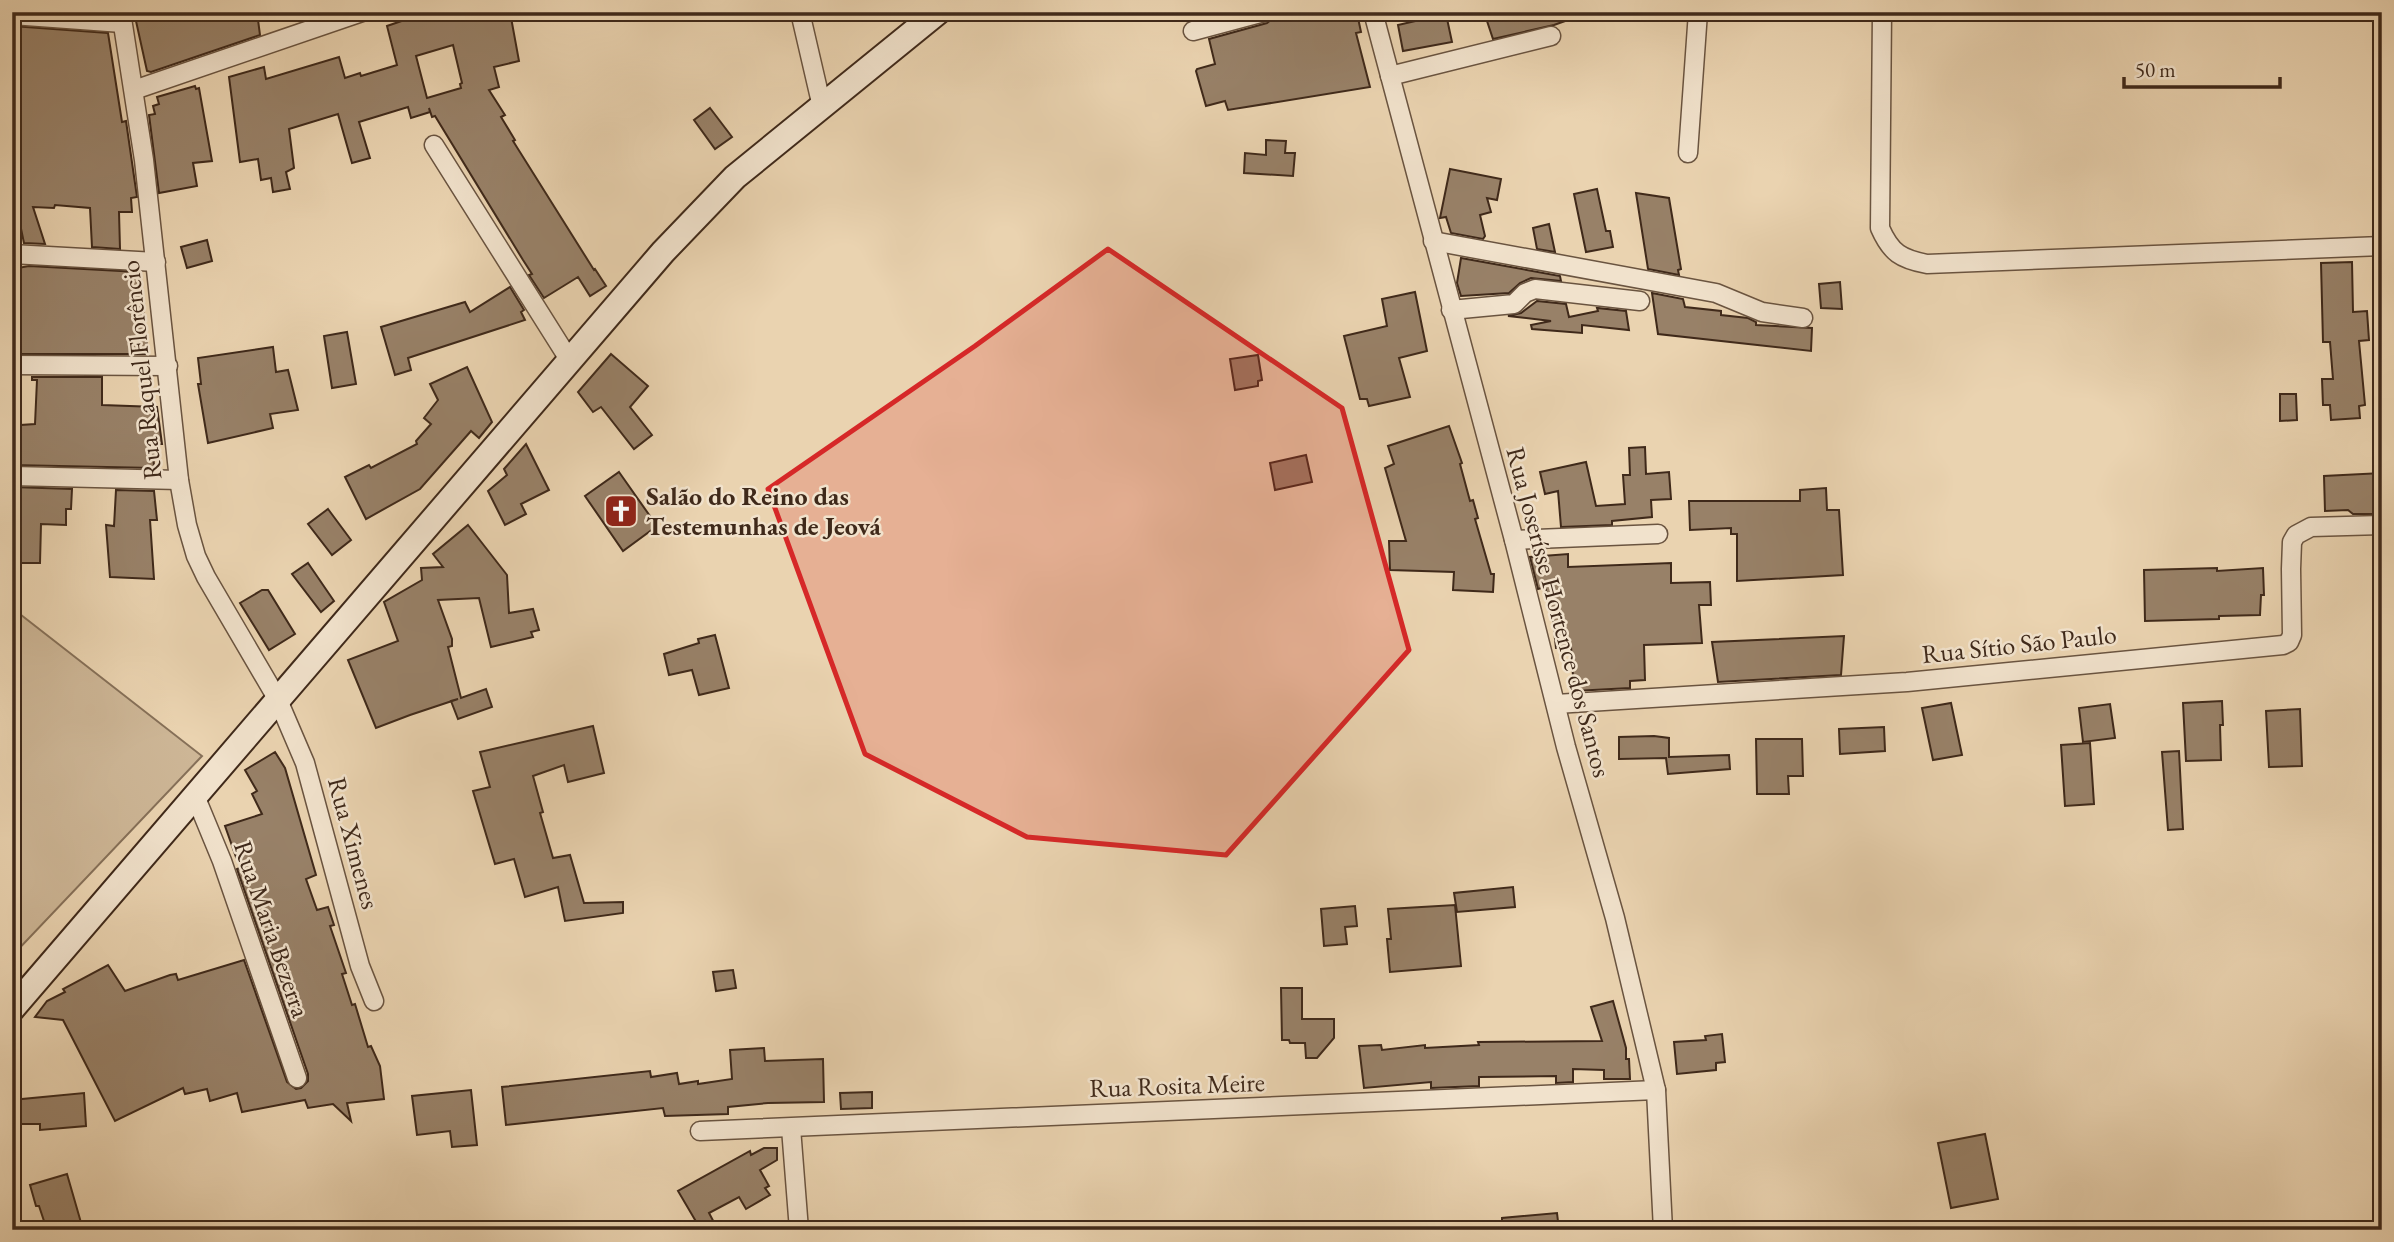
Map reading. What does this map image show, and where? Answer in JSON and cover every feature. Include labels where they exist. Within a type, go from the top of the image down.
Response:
[{"type":"main road","points":[[12,1009],[663,252],[713,199],[767,151],[938,12]]},
{"type":"street","points":[[134,90],[362,12]]},
{"type":"street","points":[[1193,31],[1264,12]]},
{"type":"street","name":"Rua Joserísse Hortence dos Santos","points":[[1373,12],[1514,540],[1566,747],[1615,918],[1656,1090],[1663,1230]]},
{"type":"street","points":[[1688,153],[1698,12]]},
{"type":"street","points":[[1882,12],[1880,228],[1895,253],[1910,261],[1927,264],[2382,246]]},
{"type":"street","points":[[12,15],[121,18]]},
{"type":"street","points":[[806,16],[822,107]]},
{"type":"street","name":"Rua Raquel Florêncio","points":[[121,18],[134,90],[156,262],[179,480],[187,525],[196,556],[206,577],[278,700]]},
{"type":"street","points":[[1390,76],[1551,36]]},
{"type":"street","points":[[434,145],[570,361]]},
{"type":"street","points":[[1433,241],[1716,293],[1762,312],[1803,318]]},
{"type":"street","points":[[12,254],[156,262]]},
{"type":"street","points":[[1451,310],[1514,303],[1525,293],[1535,289],[1640,301]]},
{"type":"street","points":[[12,365],[168,366]]},
{"type":"street","points":[[12,476],[179,480]]},
{"type":"street","name":"Rua Sítio São Paulo","points":[[1556,704],[1907,682],[2283,645],[2289,642],[2292,635],[2292,542],[2296,535],[2311,527],[2382,524]]},
{"type":"street","points":[[1514,540],[1658,534]]},
{"type":"street","name":"Rua Ximenes","points":[[278,700],[306,763],[360,966],[374,1001]]},
{"type":"street","name":"Rua Maria Bezerra","points":[[196,798],[239,908],[297,1078]]},
{"type":"street","name":"Rua Rosita Meire","points":[[700,1131],[1656,1090]]},
{"type":"street","points":[[791,1128],[799,1230]]},
{"type":"highlighted area","points":[[1108,249],[1342,408],[1409,650],[1226,855],[1027,837],[865,754],[768,489],[975,346]]},
{"type":"shaded area","points":[[16,611],[202,756],[12,956],[12,615]]},
{"type":"building","points":[[134,12],[257,12],[260,35],[151,72],[147,71]]},
{"type":"building","points":[[428,12],[510,12],[519,61],[494,67],[499,87],[489,90],[505,115],[501,117],[515,140],[513,141],[606,286],[590,296],[578,277],[544,298],[529,275],[532,274],[435,116],[432,117],[429,108],[430,112],[411,118],[408,107],[359,122],[370,158],[352,163],[338,114],[289,129],[294,168],[286,172],[290,189],[273,192],[271,178],[261,180],[258,159],[240,162],[229,77],[264,67],[266,79],[339,57],[345,78],[397,65],[387,26]],"holes":[[[453,45],[461,88],[427,98],[416,56]]]},
{"type":"building","points":[[1275,12],[1348,12],[1358,18],[1361,32],[1356,33],[1370,87],[1228,110],[1225,101],[1206,106],[1196,71],[1215,64],[1209,39],[1267,23]]},
{"type":"building","points":[[1506,12],[1578,12],[1579,16],[1554,25],[1493,39],[1486,18]]},
{"type":"building","points":[[1446,14],[1452,42],[1403,51],[1398,25]]},
{"type":"building","points":[[12,26],[108,33],[122,122],[126,121],[137,197],[131,198],[132,212],[119,212],[120,249],[92,247],[90,208],[55,205],[54,208],[33,207],[45,244],[24,243],[12,168]]},
{"type":"building","points":[[195,86],[196,89],[199,88],[212,161],[193,163],[197,186],[159,193],[149,115],[155,114],[153,106],[159,104],[157,97]]},
{"type":"building","points":[[710,108],[732,137],[715,149],[694,120]]},
{"type":"building","points":[[1266,140],[1286,141],[1285,153],[1295,153],[1293,176],[1244,173],[1245,153],[1266,155]]},
{"type":"building","points":[[1450,169],[1501,179],[1497,200],[1487,198],[1491,212],[1480,215],[1485,236],[1483,239],[1451,233],[1446,217],[1440,218]]},
{"type":"building","points":[[1597,189],[1606,231],[1610,231],[1613,247],[1586,252],[1574,194]]},
{"type":"building","points":[[1636,193],[1669,198],[1681,269],[1678,270],[1679,275],[1648,269]]},
{"type":"building","points":[[1549,224],[1555,252],[1537,249],[1533,228]]},
{"type":"building","points":[[207,240],[212,261],[187,268],[181,247]]},
{"type":"building","points":[[1461,258],[1560,276],[1561,281],[1531,278],[1509,293],[1461,296],[1457,283]]},
{"type":"building","points":[[2352,262],[2353,312],[2367,311],[2369,340],[2359,341],[2365,405],[2359,406],[2360,418],[2331,420],[2330,405],[2323,405],[2322,379],[2333,379],[2330,342],[2323,342],[2321,263]]},
{"type":"building","points":[[29,266],[139,272],[148,354],[12,354],[12,269]]},
{"type":"building","points":[[1840,282],[1842,309],[1821,308],[1819,284]]},
{"type":"building","points":[[510,287],[524,310],[521,312],[525,320],[408,358],[411,370],[395,375],[381,327],[465,302],[470,312]]},
{"type":"building","points":[[1415,292],[1427,351],[1399,358],[1410,397],[1369,406],[1367,399],[1360,399],[1344,336],[1387,326],[1382,299]]},
{"type":"building","points":[[1652,293],[1683,299],[1685,307],[1721,311],[1721,315],[1748,318],[1756,322],[1756,325],[1812,328],[1811,351],[1658,334]]},
{"type":"building","points":[[1537,301],[1566,304],[1569,317],[1598,311],[1597,308],[1626,311],[1629,330],[1582,325],[1582,333],[1532,329],[1531,325],[1551,321],[1508,316],[1521,313]]},
{"type":"building","points":[[347,332],[356,384],[332,388],[324,336]]},
{"type":"building","points":[[273,347],[276,372],[288,370],[298,410],[270,414],[273,428],[208,443],[198,384],[201,384],[198,358]]},
{"type":"building","points":[[611,354],[648,386],[630,407],[652,435],[634,449],[601,407],[593,412],[578,392]]},
{"type":"building","points":[[1258,355],[1262,380],[1258,381],[1258,386],[1235,390],[1230,359]]},
{"type":"building","points":[[467,367],[492,422],[479,438],[471,431],[420,489],[366,519],[345,477],[369,465],[371,468],[417,444],[416,441],[431,424],[424,418],[438,400],[430,384]]},
{"type":"building","points":[[32,377],[102,377],[102,405],[157,407],[162,444],[153,444],[154,468],[12,465],[12,431],[21,431],[21,425],[35,424],[37,380],[32,380]]},
{"type":"building","points":[[2280,394],[2296,394],[2297,420],[2280,421]]},
{"type":"building","points":[[1449,426],[1462,463],[1460,464],[1470,501],[1473,500],[1478,518],[1475,519],[1491,574],[1494,574],[1493,592],[1453,590],[1454,572],[1390,570],[1389,541],[1406,541],[1385,468],[1394,464],[1388,446]]},
{"type":"building","points":[[526,444],[549,490],[521,504],[526,514],[505,525],[488,491],[507,475],[504,469]]},
{"type":"building","points":[[1645,447],[1646,474],[1669,472],[1671,499],[1651,500],[1652,517],[1612,521],[1612,525],[1561,527],[1558,491],[1545,494],[1540,472],[1586,462],[1596,506],[1625,504],[1623,475],[1630,475],[1629,448]]},
{"type":"building","points":[[1306,455],[1312,482],[1275,490],[1270,463]]},
{"type":"building","name":"Salão do Reino das Testemunhas de Jeová","points":[[619,472],[657,526],[623,551],[585,496]]},
{"type":"building","points":[[2382,473],[2382,514],[2353,514],[2348,510],[2325,511],[2324,476]]},
{"type":"building","points":[[12,487],[72,489],[71,509],[66,509],[66,525],[41,524],[40,563],[15,563],[12,552]]},
{"type":"building","points":[[1826,488],[1827,510],[1839,510],[1843,575],[1737,581],[1737,534],[1731,534],[1731,528],[1690,530],[1689,501],[1800,501],[1800,490]]},
{"type":"building","points":[[116,490],[154,491],[157,520],[150,520],[154,579],[110,577],[106,525],[114,526]]},
{"type":"building","points":[[328,509],[351,540],[332,555],[308,524]]},
{"type":"building","points":[[468,525],[507,575],[509,613],[533,609],[539,630],[531,632],[533,637],[491,647],[479,598],[438,600],[452,639],[452,646],[448,647],[461,698],[486,689],[492,707],[458,719],[451,701],[376,728],[348,660],[398,641],[384,602],[422,580],[421,568],[443,567],[433,554]]},
{"type":"building","points":[[1568,554],[1568,567],[1671,563],[1671,583],[1710,582],[1711,605],[1699,605],[1702,643],[1644,645],[1645,680],[1630,681],[1630,688],[1574,691],[1571,647],[1556,648],[1552,613],[1545,587],[1538,589],[1530,557]]},
{"type":"building","points":[[308,563],[334,601],[321,612],[292,574]]},
{"type":"building","points":[[2217,568],[2217,571],[2263,568],[2264,595],[2261,595],[2260,615],[2145,621],[2144,570]]},
{"type":"building","points":[[262,590],[268,590],[295,634],[269,650],[240,603]]},
{"type":"building","points":[[715,635],[729,688],[699,695],[692,670],[669,675],[664,654],[699,643],[698,639]]},
{"type":"building","points":[[1844,636],[1841,675],[1718,682],[1712,642]]},
{"type":"building","points":[[2222,701],[2221,760],[2186,761],[2183,703]]},
{"type":"building","points":[[1951,703],[1962,755],[1933,760],[1922,708]]},
{"type":"building","points":[[2110,704],[2115,738],[2083,742],[2079,708]]},
{"type":"building","points":[[2300,709],[2302,766],[2269,767],[2266,711]]},
{"type":"building","points":[[593,726],[604,773],[568,782],[564,765],[533,776],[553,858],[570,855],[584,903],[623,902],[623,913],[565,921],[558,887],[525,897],[514,859],[495,864],[473,791],[490,787],[480,752]]},
{"type":"building","points":[[1884,727],[1885,751],[1840,754],[1839,729]]},
{"type":"building","points":[[1619,737],[1669,738],[1669,757],[1729,755],[1730,769],[1668,774],[1666,758],[1619,759]]},
{"type":"building","points":[[1756,739],[1802,739],[1803,776],[1788,776],[1789,794],[1757,794]]},
{"type":"building","points":[[2090,743],[2094,804],[2065,806],[2061,745]]},
{"type":"building","points":[[2179,751],[2183,829],[2168,830],[2162,752]]},
{"type":"building","points":[[275,752],[285,768],[316,875],[306,879],[317,910],[328,907],[334,925],[330,926],[346,973],[342,974],[352,1005],[355,1004],[368,1047],[371,1046],[380,1066],[384,1099],[347,1103],[351,1121],[333,1104],[308,1108],[305,1100],[242,1112],[237,1093],[210,1101],[207,1089],[185,1094],[183,1088],[115,1121],[63,1020],[35,1017],[47,1001],[65,992],[63,989],[108,965],[125,991],[170,975],[176,974],[178,980],[244,960],[287,1082],[296,1089],[308,1081],[308,1074],[237,869],[242,867],[225,826],[262,814],[252,794],[257,791],[245,770]]},
{"type":"building","points":[[1513,887],[1515,907],[1457,912],[1454,893]]},
{"type":"building","points":[[1455,905],[1461,966],[1390,972],[1388,909]]},
{"type":"building","points":[[1355,906],[1357,926],[1345,927],[1347,944],[1324,946],[1321,909]]},
{"type":"building","points":[[733,970],[736,988],[716,991],[713,972]]},
{"type":"building","points":[[1281,988],[1302,988],[1302,1019],[1334,1019],[1334,1038],[1317,1058],[1306,1058],[1305,1043],[1282,1040]]},
{"type":"building","points":[[1613,1001],[1626,1048],[1626,1059],[1629,1059],[1630,1079],[1604,1079],[1604,1070],[1573,1069],[1573,1082],[1556,1083],[1556,1076],[1479,1077],[1479,1086],[1431,1088],[1431,1082],[1364,1088],[1359,1046],[1381,1045],[1382,1050],[1425,1045],[1425,1048],[1479,1045],[1478,1042],[1602,1041],[1591,1007]]},
{"type":"building","points":[[1722,1034],[1725,1062],[1716,1063],[1716,1070],[1677,1074],[1674,1042],[1706,1040],[1705,1036]]},
{"type":"building","points":[[764,1048],[765,1061],[823,1059],[824,1102],[728,1107],[728,1114],[665,1116],[663,1108],[506,1125],[502,1087],[650,1071],[651,1077],[677,1073],[679,1084],[732,1079],[730,1050]]},
{"type":"building","points":[[471,1090],[477,1145],[452,1147],[450,1131],[417,1135],[412,1096]]},
{"type":"building","points":[[872,1092],[872,1108],[841,1109],[840,1093]]},
{"type":"building","points":[[84,1093],[86,1126],[40,1130],[40,1124],[12,1124],[12,1100]]},
{"type":"building","points":[[1985,1134],[1998,1199],[1951,1208],[1938,1143]]},
{"type":"building","points":[[764,1148],[777,1148],[777,1160],[760,1170],[769,1186],[765,1188],[770,1195],[746,1209],[739,1197],[709,1213],[718,1230],[701,1230],[678,1191],[750,1151],[751,1155]]},
{"type":"building","points":[[67,1174],[82,1226],[70,1230],[47,1230],[30,1185]]},
{"type":"building","points":[[1557,1213],[1559,1230],[1502,1230],[1502,1218]]},
{"type":"place","name":"Salão do Reino das Testemunhas de Jeová","points":[[621,511]]}]
